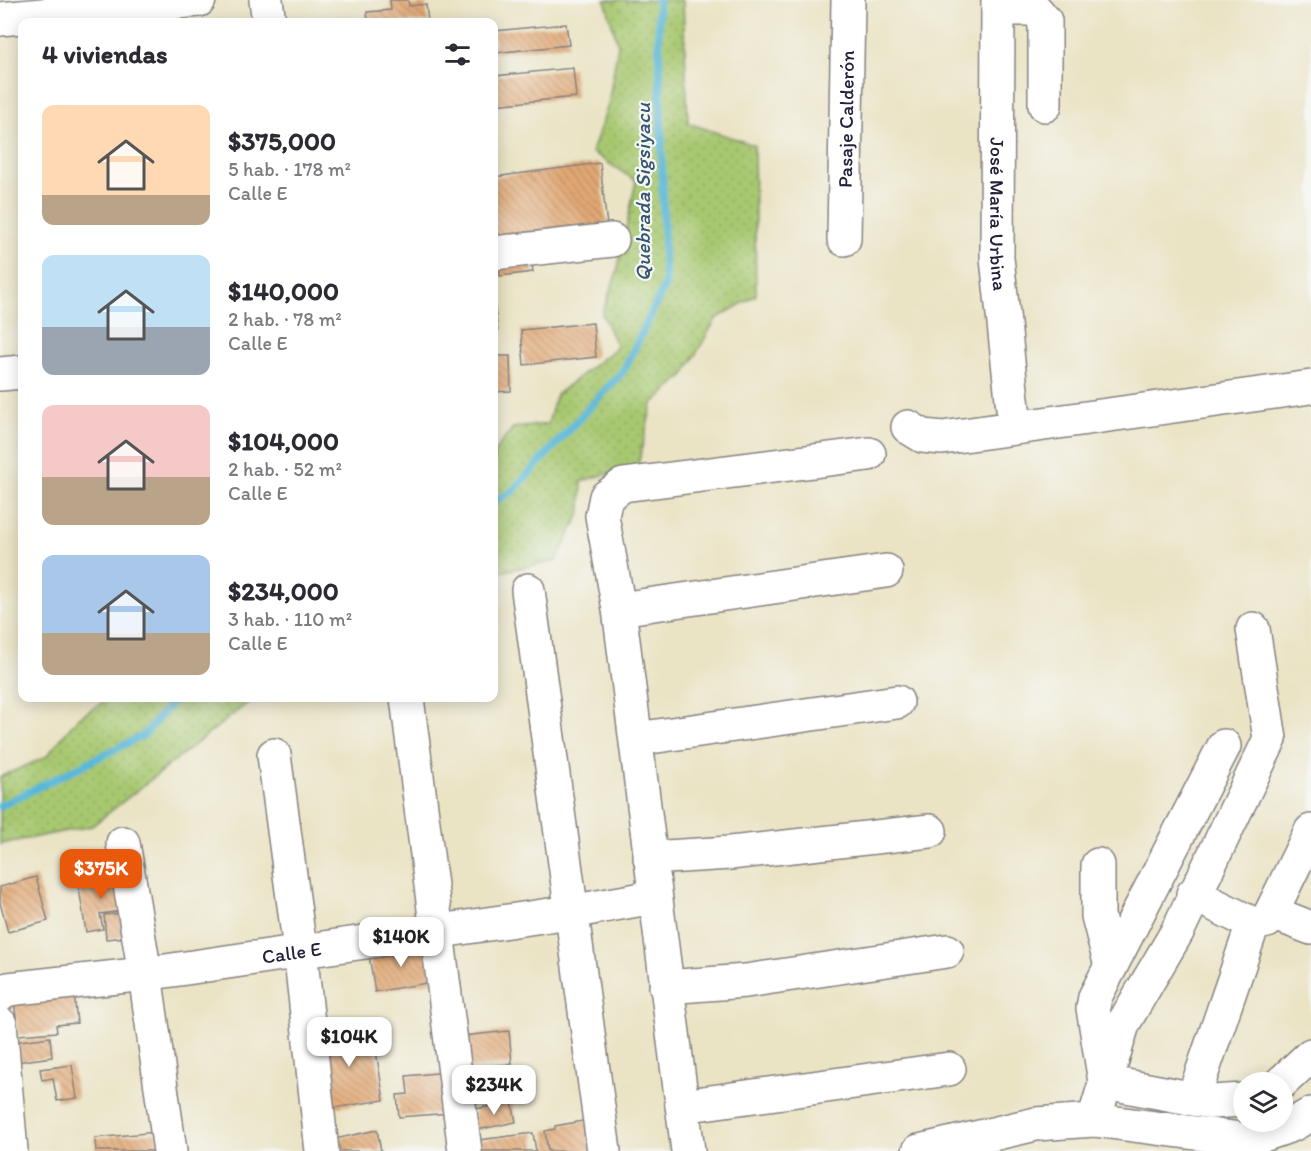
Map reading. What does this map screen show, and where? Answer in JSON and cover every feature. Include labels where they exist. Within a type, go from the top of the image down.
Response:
[{"type":"street","points":[[0,19],[200,0]]},
{"type":"street","points":[[266,0],[268,18]]},
{"type":"street","name":"Pasaje Calderón","points":[[843,239],[848,0]]},
{"type":"street","points":[[998,4],[1035,9],[1045,21],[1045,105]]},
{"type":"street","name":"José María Urbina","points":[[998,4],[997,258],[1015,427]]},
{"type":"street","points":[[498,253],[612,240]]},
{"type":"street","points":[[0,374],[18,372]]},
{"type":"street","points":[[908,427],[923,436],[942,438],[1311,387]]},
{"type":"street","points":[[688,1151],[619,609],[602,516],[606,497],[623,485],[869,454]]},
{"type":"street","points":[[619,609],[886,571]]},
{"type":"street","points":[[528,590],[604,1151]]},
{"type":"street","points":[[1094,1120],[1123,1024],[1177,932],[1193,894],[1270,739],[1253,629]]},
{"type":"street","points":[[407,702],[465,1151]]},
{"type":"street","points":[[636,739],[897,702]]},
{"type":"street","points":[[1105,1082],[1093,1008],[1111,966],[1224,746]]},
{"type":"street","points":[[274,755],[300,950],[322,1151]]},
{"type":"street","points":[[650,858],[730,853],[930,831]]},
{"type":"street","points":[[1193,1099],[1263,918],[1311,831]]},
{"type":"street","points":[[123,843],[145,974],[170,1151]]},
{"type":"street","points":[[1098,864],[1098,916],[1111,966]]},
{"type":"street","points":[[1193,894],[1263,918],[1311,928]]},
{"type":"street","name":"Calle E","points":[[0,995],[8,989],[145,974],[570,912],[654,897]]},
{"type":"street","points":[[666,987],[746,981],[947,951]]},
{"type":"street","points":[[0,1024],[11,1151]]},
{"type":"street","points":[[1293,1072],[1311,1056]]},
{"type":"street","points":[[682,1106],[949,1069]]},
{"type":"street","points":[[1105,1082],[1193,1099],[1233,1101]]},
{"type":"street","points":[[919,1151],[1036,1124],[1094,1120],[1197,1143],[1249,1140],[1292,1125],[1311,1114]]},
{"type":"green space","points":[[605,0],[683,0],[688,123],[754,145],[756,295],[716,319],[684,375],[652,404],[638,465],[582,481],[581,512],[556,561],[498,572],[498,447],[513,428],[548,424],[556,395],[617,347],[602,314],[617,272],[636,181],[592,152],[608,105],[618,45]]},
{"type":"green space","points":[[103,702],[249,702],[92,826],[0,844],[0,777],[46,757],[78,718]]},
{"type":"building","points":[[390,0],[408,0],[409,6],[426,4],[428,18],[368,18],[367,12],[391,10]]},
{"type":"building","points":[[566,24],[569,45],[498,53],[498,31]]},
{"type":"building","points":[[573,68],[576,97],[498,105],[498,76]]},
{"type":"building","points":[[600,163],[608,235],[498,245],[498,176]]},
{"type":"building","points":[[531,256],[533,272],[500,276],[498,259]]},
{"type":"building","points":[[593,323],[596,357],[524,365],[521,330]]},
{"type":"building","points":[[498,356],[510,356],[511,391],[498,392]]},
{"type":"building","points":[[122,875],[127,910],[100,914],[103,929],[86,932],[78,882]]},
{"type":"building","points":[[36,877],[48,921],[8,932],[0,903],[0,887]]},
{"type":"building","points":[[125,913],[127,937],[106,939],[104,915]]},
{"type":"building","points":[[427,945],[433,982],[375,992],[369,955]]},
{"type":"building","points":[[74,993],[77,1023],[56,1025],[57,1032],[18,1035],[14,999]]},
{"type":"building","points":[[372,1027],[384,1100],[327,1109],[314,1037]]},
{"type":"building","points":[[509,1031],[512,1064],[466,1068],[463,1036]]},
{"type":"building","points":[[50,1037],[52,1057],[16,1062],[13,1042]]},
{"type":"building","points":[[72,1065],[77,1098],[57,1101],[53,1078],[42,1080],[40,1069]]},
{"type":"building","points":[[447,1072],[451,1113],[399,1117],[397,1095],[408,1094],[406,1076]]},
{"type":"building","points":[[499,1077],[502,1098],[469,1103],[466,1083]]},
{"type":"building","points":[[512,1102],[516,1122],[472,1131],[476,1109]]},
{"type":"building","points":[[588,1120],[593,1151],[548,1151],[545,1131],[555,1129],[555,1126]]},
{"type":"building","points":[[377,1130],[381,1151],[333,1151],[330,1140]]},
{"type":"building","points":[[157,1132],[159,1151],[96,1151],[95,1138]]},
{"type":"building","points":[[533,1133],[536,1151],[480,1151],[479,1140]]},
{"type":"waterway","name":"Quebrada Sigsiyacu","points":[[498,499],[512,492],[624,370],[665,285],[658,0]]},
{"type":"waterway","name":"Quebrada Sigsiyacu","points":[[0,806],[144,735],[173,702]]}]
